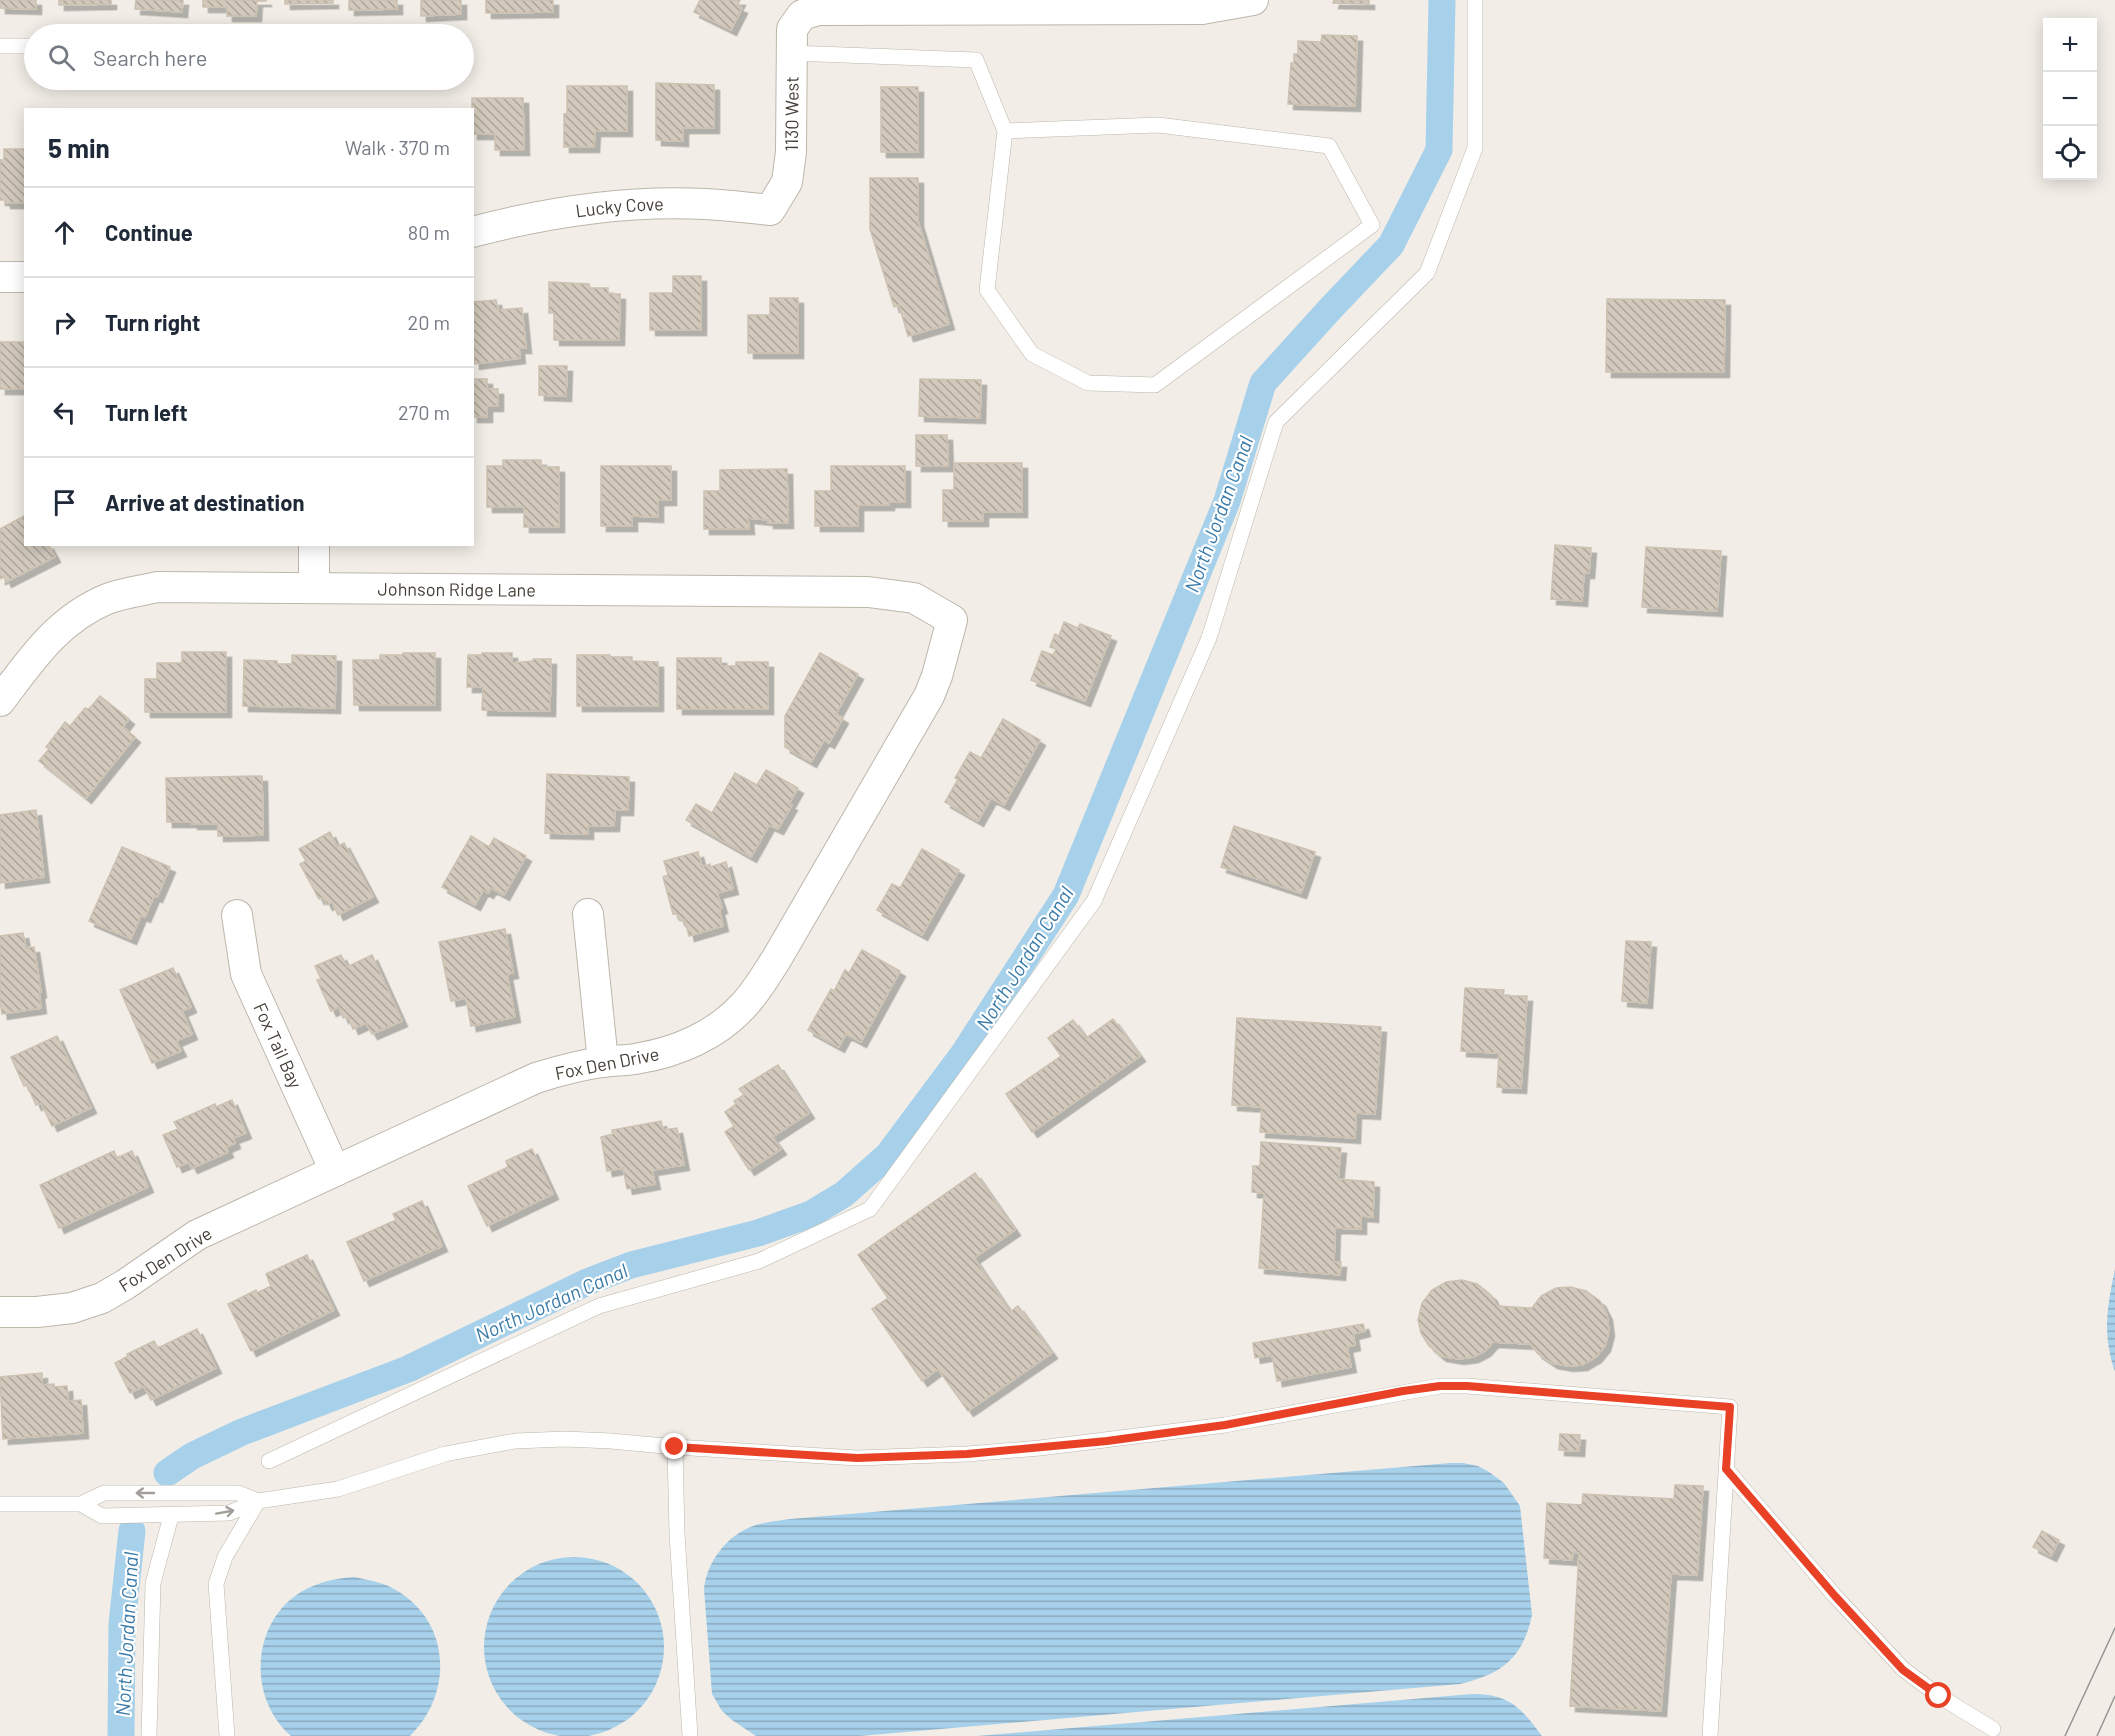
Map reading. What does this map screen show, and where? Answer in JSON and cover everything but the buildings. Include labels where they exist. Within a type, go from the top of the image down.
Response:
[{"type":"street","name":"1130 West","points":[[770,210],[787,182],[791,152],[792,29],[802,15],[818,10],[834,9],[1202,9],[1253,0]]},
{"type":"street","name":"Lucky Cove","points":[[474,232],[563,213],[627,206],[705,204],[770,210]]},
{"type":"street","points":[[0,277],[24,277]]},
{"type":"street","points":[[314,546],[314,588]]},
{"type":"street","name":"Johnson Ridge Lane","points":[[0,701],[45,642],[71,618],[108,598],[157,587],[868,592],[914,598],[952,620]]},
{"type":"street","name":"Fox Den Drive","points":[[0,1312],[37,1312],[72,1308],[102,1298],[197,1235],[536,1078],[568,1068],[639,1059],[671,1051],[698,1040],[722,1024],[741,1008],[759,986],[929,696],[938,676],[952,620]]},
{"type":"street","points":[[588,914],[603,1062]]},
{"type":"street","name":"Fox Tail Bay","points":[[237,915],[246,974],[335,1171]]},
{"type":"lane","points":[[269,1461],[599,1306],[759,1261],[870,1209],[1094,901],[1209,638],[1276,422],[1426,273],[1475,148],[1475,0]]},
{"type":"lane","points":[[0,46],[24,46]]},
{"type":"lane","points":[[791,53],[976,60],[1005,131],[987,290],[1032,354],[1088,383],[1155,385],[1372,225],[1329,146],[1158,125],[1005,131]]},
{"type":"lane","points":[[81,1504],[102,1516],[229,1513],[258,1501],[338,1489],[445,1454],[515,1441],[600,1440],[857,1458],[977,1454],[1107,1441],[1225,1425],[1440,1386],[1467,1386],[1730,1407],[1710,1736]]},
{"type":"lane","points":[[675,1447],[677,1534],[690,1736]]},
{"type":"lane","points":[[1726,1469],[1835,1596],[1903,1670],[1939,1696],[1993,1729]]},
{"type":"lane","points":[[0,1504],[81,1504],[104,1493],[238,1493],[258,1501]]},
{"type":"lane","points":[[227,1736],[216,1584],[225,1557],[258,1501]]},
{"type":"lane","points":[[149,1736],[153,1583],[171,1516]]},
{"type":"water","points":[[2115,1269],[2115,1372],[2108,1345],[2107,1320]]},
{"type":"water","points":[[1450,1463],[1478,1466],[1489,1472],[1504,1483],[1520,1506],[1532,1615],[1523,1643],[1516,1653],[1499,1669],[1475,1680],[1460,1684],[860,1736],[756,1736],[722,1711],[712,1694],[704,1589],[706,1579],[714,1560],[726,1543],[743,1530],[757,1525],[790,1519]]},
{"type":"water","points":[[574,1557],[592,1558],[609,1564],[638,1583],[657,1612],[663,1629],[663,1665],[657,1682],[638,1711],[609,1730],[592,1736],[574,1737],[556,1736],[539,1730],[510,1711],[491,1682],[485,1665],[484,1647],[485,1629],[491,1612],[510,1583],[539,1564],[556,1558]]},
{"type":"water","points":[[354,1577],[394,1589],[413,1602],[427,1619],[436,1638],[440,1658],[439,1679],[434,1699],[424,1719],[410,1736],[291,1736],[276,1718],[266,1698],[261,1676],[262,1654],[267,1633],[278,1614],[293,1598],[318,1584]]},
{"type":"water","points":[[1472,1694],[1496,1697],[1513,1704],[1521,1710],[1542,1736],[977,1736]]},
{"type":"waterway","name":"North Jordan Canal","points":[[167,1473],[192,1456],[242,1432],[408,1369],[587,1282],[631,1265],[758,1233],[811,1214],[844,1194],[888,1155],[964,1053],[1066,895],[1227,501],[1263,383],[1391,245],[1439,150],[1442,0]]},
{"type":"waterway","name":"North Jordan Canal","points":[[121,1736],[122,1624],[132,1531]]},
{"type":"tram line","points":[[2065,1736],[2115,1628]]},
{"type":"tram line","points":[[2097,1736],[2115,1696]]},
{"type":"route","points":[[675,1447],[857,1458],[967,1454],[1107,1441],[1225,1425],[1440,1386],[1467,1386],[1730,1407],[1726,1469],[1835,1596],[1903,1670],[1939,1696]]}]
